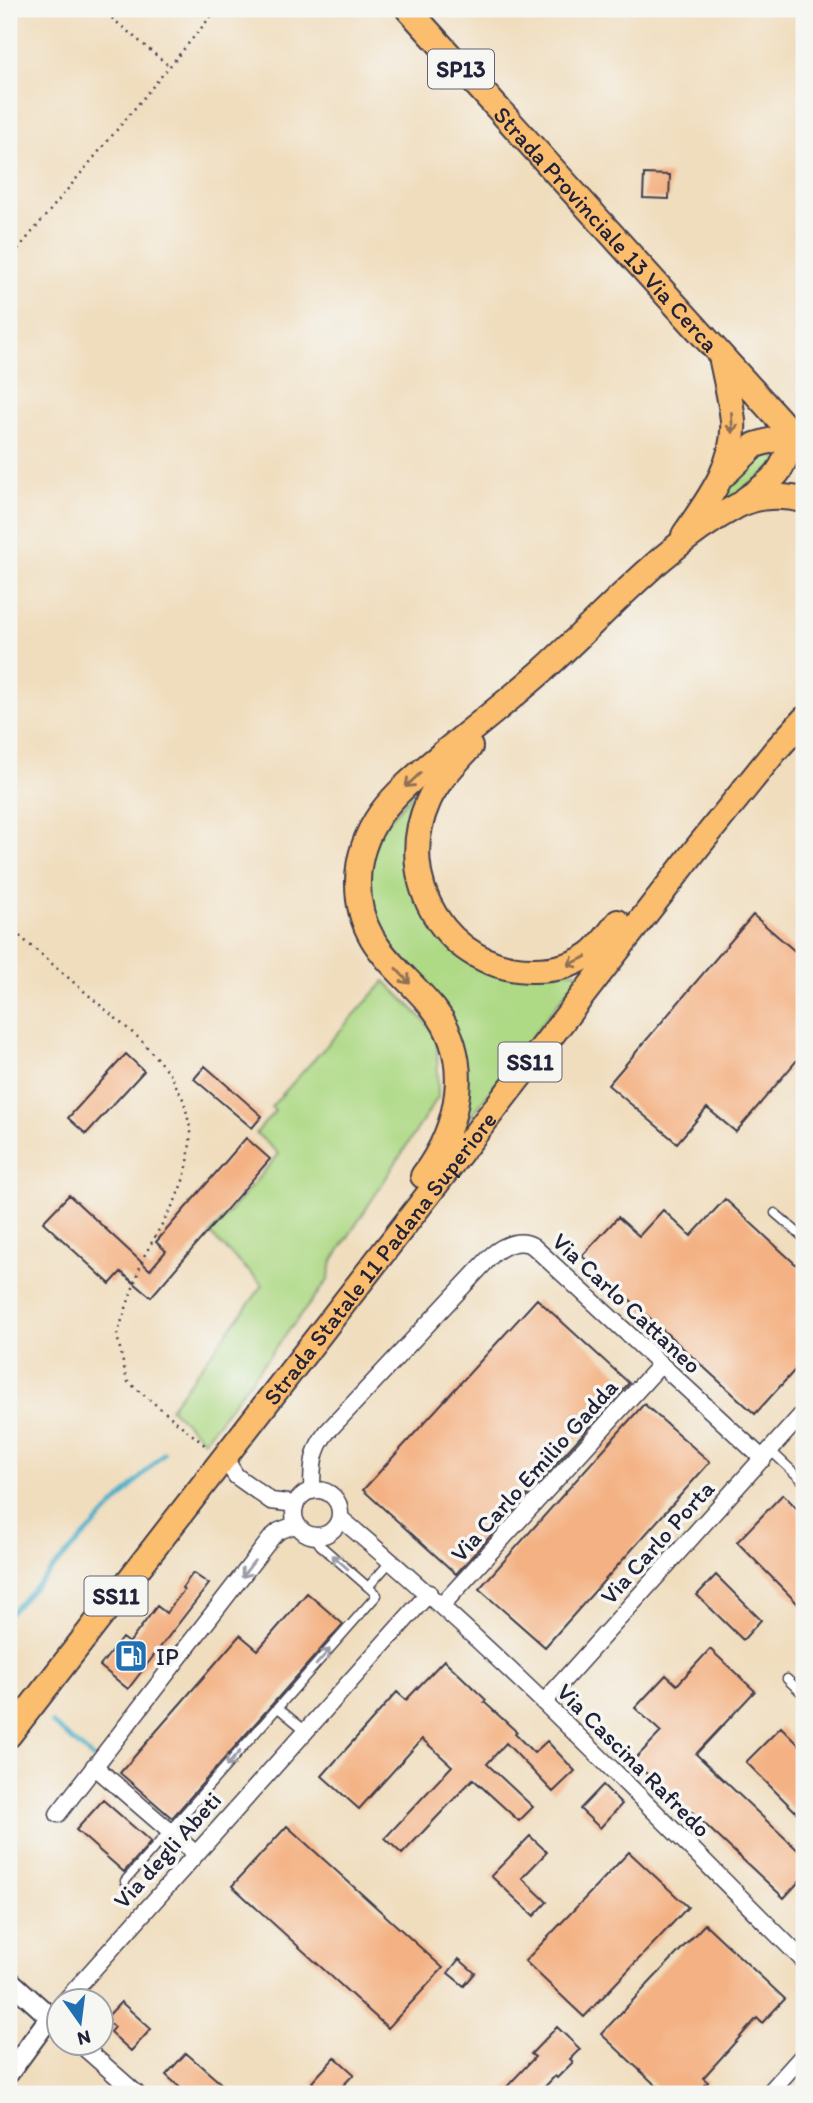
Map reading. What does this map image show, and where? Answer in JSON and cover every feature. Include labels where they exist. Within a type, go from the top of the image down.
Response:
[{"type":"main road","name":"Strada Provinciale 13 Via Cerca","points":[[408,9],[799,441]]},
{"type":"main road","points":[[717,486],[724,471],[733,431],[721,355]]},
{"type":"main road","points":[[364,1276],[382,1229],[441,1150],[456,1109],[459,1077],[452,1044],[435,1012],[380,951],[369,933],[359,897],[358,873],[361,854],[372,827],[393,799],[418,774],[540,673],[678,544],[763,488],[783,467],[799,441],[769,440],[747,450],[727,472],[678,544]]},
{"type":"main road","points":[[737,506],[769,497],[804,500]]},
{"type":"main road","points":[[540,673],[440,781],[423,813],[419,844],[422,889],[434,914],[455,942],[484,960],[513,970],[542,970],[571,964],[599,946],[643,890],[697,848]]},
{"type":"main road","name":"Strada Statale 11 Padana Superiore","points":[[9,1735],[697,848],[804,719]]},
{"type":"street","name":"Via Carlo Cattaneo","points":[[312,1491],[313,1456],[320,1440],[493,1254],[507,1245],[522,1242],[533,1246],[660,1365],[766,1454]]},
{"type":"street","name":"Via Carlo Emilio Gadda","points":[[442,1605],[660,1365]]},
{"type":"street","name":"Via Carlo Porta","points":[[544,1702],[804,1412]]},
{"type":"street","points":[[224,1457],[236,1476],[271,1501],[296,1504]]},
{"type":"street","points":[[312,1491],[331,1494],[339,1505],[340,1518],[327,1534],[307,1534],[297,1524],[294,1511],[296,1504],[305,1493],[312,1491]]},
{"type":"street","name":"Via Cascina Rafredo","points":[[340,1518],[429,1593],[544,1702],[804,1961]]},
{"type":"street","points":[[58,1814],[272,1537],[297,1524]]},
{"type":"street","name":"Via degli Abeti","points":[[76,1988],[429,1593]]},
{"type":"street","points":[[94,1766],[196,1854]]},
{"type":"street","points":[[9,1980],[46,2008]]},
{"type":"street","points":[[9,2073],[46,2028]]},
{"type":"street","points":[[768,2094],[804,2054]]},
{"type":"street","points":[[97,2058],[137,2094]]},
{"type":"lane","points":[[775,1213],[804,1238]]},
{"type":"lane","points":[[766,1454],[804,1482]]},
{"type":"lane","points":[[314,1536],[320,1545],[368,1587]]},
{"type":"lane","name":"Via degli Abeti","points":[[125,1881],[377,1595],[368,1587],[391,1561]]},
{"type":"lane","points":[[787,1679],[804,1696]]},
{"type":"lane","points":[[278,1708],[306,1731]]},
{"type":"path","points":[[101,9],[168,65]]},
{"type":"path","points":[[9,261],[168,65],[217,9]]},
{"type":"path","points":[[9,927],[141,1040],[170,1074],[184,1101],[191,1132],[186,1170],[175,1200],[143,1258],[117,1335],[127,1381],[224,1457]]},
{"type":"green space","points":[[771,451],[776,453],[777,464],[704,519],[743,467],[751,459]]},
{"type":"green space","points":[[426,778],[410,834],[454,952],[581,973],[463,1127],[461,1125],[466,1078],[366,906],[364,880],[380,830]]},
{"type":"green space","points":[[385,981],[432,1031],[437,1043],[438,1097],[332,1262],[328,1280],[204,1440],[170,1408],[263,1285],[210,1234],[279,1154],[256,1133],[275,1111],[271,1107]]},
{"type":"building","points":[[644,174],[670,175],[669,199],[643,198]]},
{"type":"building","points":[[753,915],[804,959],[804,1052],[736,1132],[707,1108],[677,1143],[608,1085]]},
{"type":"building","points":[[126,1054],[144,1071],[86,1134],[68,1118]]},
{"type":"building","points":[[205,1066],[262,1116],[252,1128],[194,1079]]},
{"type":"building","points":[[246,1138],[270,1159],[151,1297],[121,1272],[110,1284],[43,1222],[69,1195],[150,1270],[166,1251],[156,1242]]},
{"type":"building","points":[[725,1199],[804,1272],[804,1360],[755,1414],[582,1256],[618,1217],[639,1236],[663,1210],[691,1236]]},
{"type":"building","points":[[537,1299],[629,1383],[456,1574],[363,1490]]},
{"type":"building","points":[[644,1404],[710,1462],[545,1647],[479,1589]]},
{"type":"building","points":[[783,1494],[804,1516],[804,1610],[737,1542]]},
{"type":"building","points":[[193,1573],[209,1584],[128,1689],[100,1666],[122,1638],[129,1643],[157,1606],[166,1613]]},
{"type":"building","points":[[716,1575],[761,1620],[743,1640],[697,1595]]},
{"type":"building","points":[[307,1593],[343,1624],[172,1818],[120,1773],[240,1635],[258,1650]]},
{"type":"building","points":[[710,1649],[755,1691],[696,1754],[804,1856],[804,1876],[784,1898],[665,1787],[663,1789],[633,1761],[661,1732],[635,1708],[666,1675],[677,1685]]},
{"type":"building","points":[[444,1660],[517,1732],[515,1734],[534,1753],[547,1741],[575,1771],[553,1792],[506,1743],[487,1764],[533,1807],[519,1821],[473,1779],[402,1854],[385,1838],[452,1766],[422,1739],[359,1809],[322,1776],[397,1692],[406,1700]]},
{"type":"building","points":[[781,1727],[804,1750],[804,1820],[746,1762]]},
{"type":"building","points":[[603,1785],[622,1804],[600,1828],[580,1809]]},
{"type":"building","points":[[103,1800],[151,1842],[124,1872],[76,1830]]},
{"type":"building","points":[[287,1826],[443,1968],[388,2028],[232,1886]]},
{"type":"building","points":[[530,1836],[547,1852],[522,1878],[547,1902],[534,1916],[491,1876]]},
{"type":"building","points":[[629,1852],[688,1907],[584,2017],[525,1961]]},
{"type":"building","points":[[705,1924],[785,1999],[762,2023],[757,2018],[703,2078],[708,2082],[697,2094],[665,2094],[601,2034]]},
{"type":"building","points":[[459,1959],[475,1973],[464,1986],[448,1973]]},
{"type":"building","points":[[121,2002],[151,2029],[131,2051],[116,2037],[116,2007]]},
{"type":"building","points":[[557,2027],[580,2049],[570,2059],[573,2062],[538,2094],[500,2094],[535,2057],[531,2054]]},
{"type":"building","points":[[186,2053],[233,2094],[187,2094],[166,2075]]},
{"type":"building","points":[[335,2057],[354,2074],[335,2094],[325,2094],[312,2082]]},
{"type":"waterway","points":[[9,1614],[164,1453]]},
{"type":"waterway","points":[[52,1723],[93,1758]]},
{"type":"place","name":"IP","points":[[131,1656]]}]
